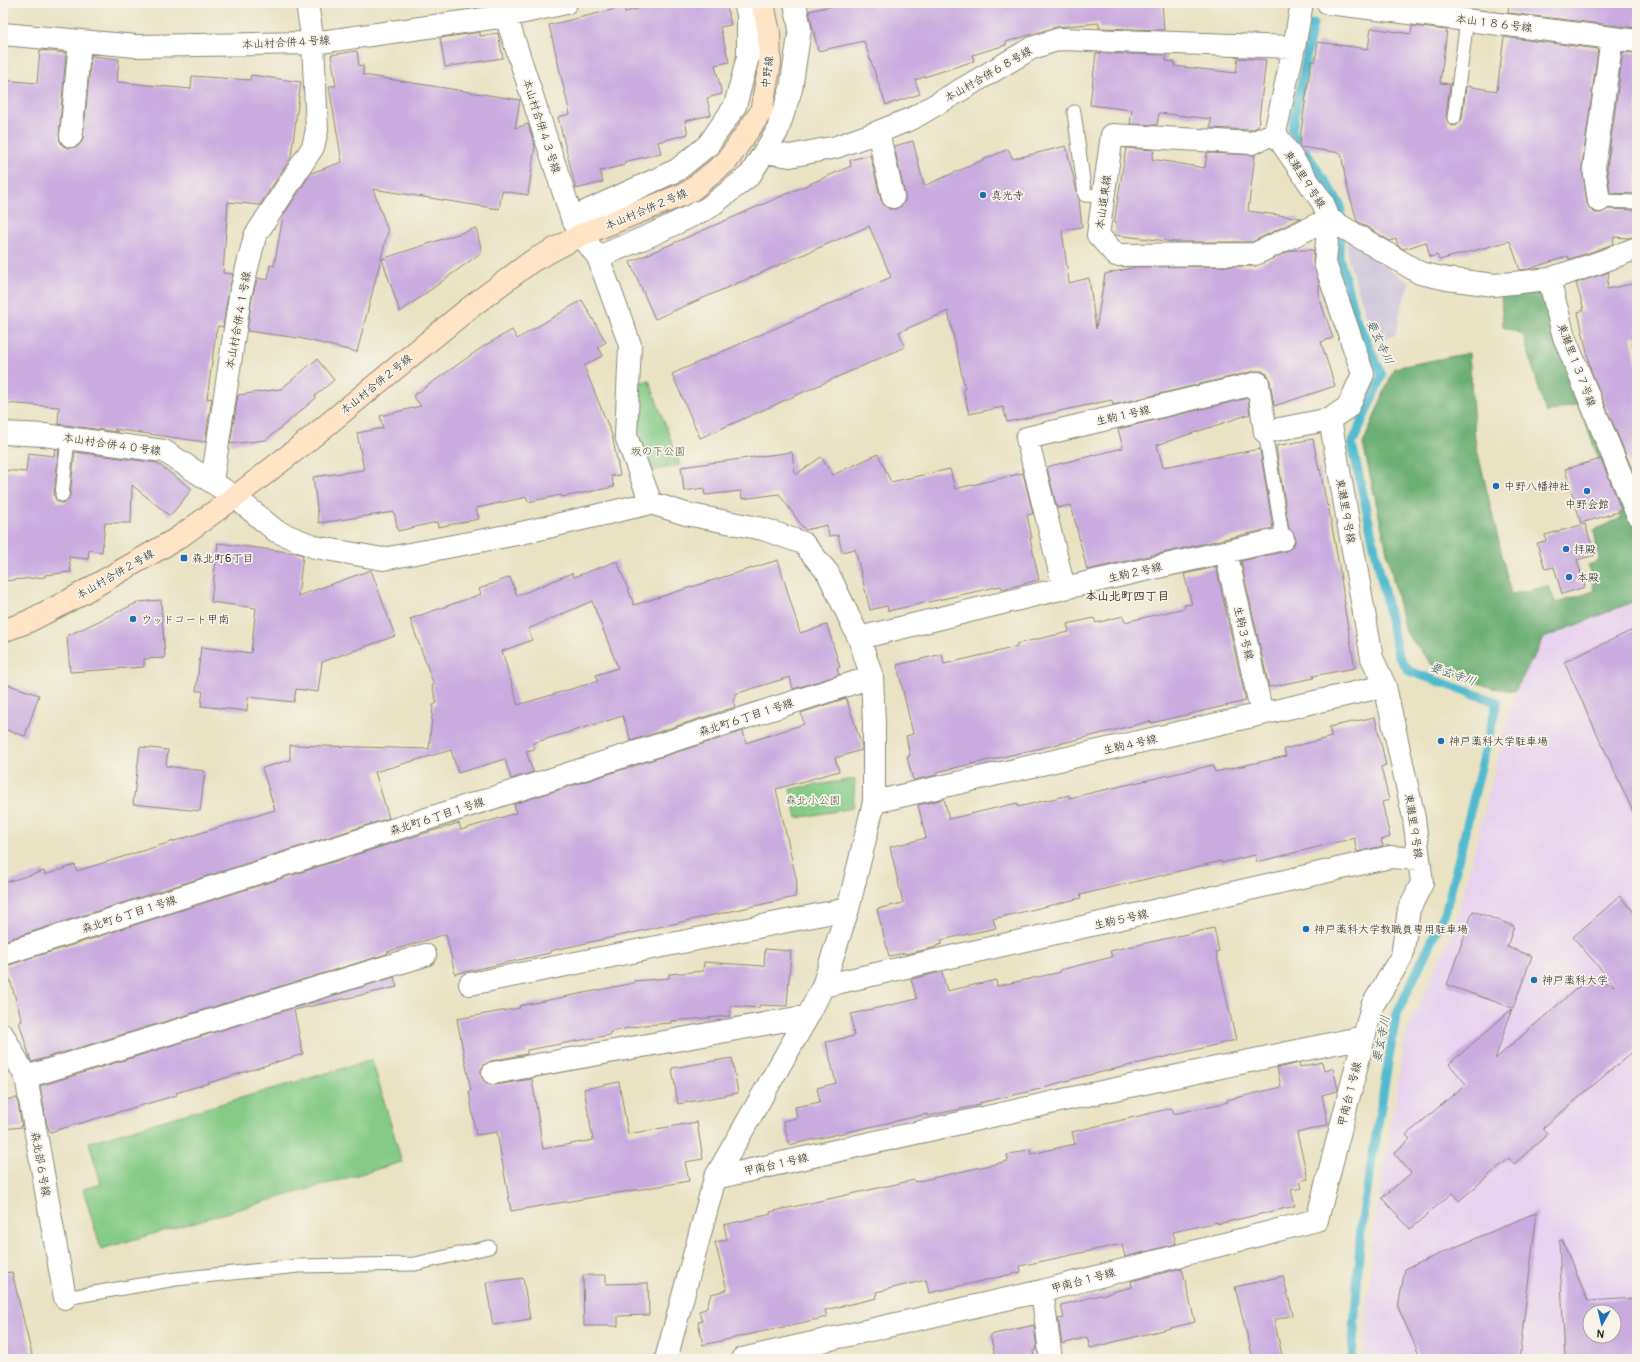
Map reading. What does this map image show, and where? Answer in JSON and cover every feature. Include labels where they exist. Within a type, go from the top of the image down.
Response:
[{"type":"street","name":"本山村合併４１号線","points":[[212,482],[240,296],[255,236],[313,147],[316,130],[313,43],[307,3]]},
{"type":"street","name":"本山村合併４号線","points":[[3,34],[136,46],[313,43],[506,16],[566,3]]},
{"type":"street","points":[[577,227],[677,170],[708,145],[735,106],[748,57],[748,14],[744,3]]},
{"type":"street","name":"中野線","points":[[744,136],[761,112],[770,63],[769,33],[763,3]]},
{"type":"street","points":[[598,257],[652,235],[708,208],[750,175],[777,132],[791,89],[800,28],[795,3]]},
{"type":"street","points":[[1275,133],[1302,3]]},
{"type":"street","name":"本山１８６号線","points":[[1328,3],[1637,41]]},
{"type":"street","name":"本山村合併４３号線","points":[[506,16],[577,227],[598,257],[630,345],[626,436],[651,503]]},
{"type":"street","points":[[1600,201],[1594,168],[1612,38]]},
{"type":"street","name":"本山村合併６８号線","points":[[764,152],[790,156],[836,147],[878,132],[913,118],[1032,48],[1060,39],[1294,47]]},
{"type":"street","points":[[71,136],[80,42]]},
{"type":"street","points":[[878,132],[893,197]]},
{"type":"street","name":"本山道東線","points":[[1275,133],[1252,143],[1112,135],[1098,235],[1116,256],[1255,254],[1339,225]]},
{"type":"street","name":"東灘里９号線","points":[[1275,133],[1339,225],[1326,263],[1363,374],[1348,407],[1330,419],[1372,658],[1386,686],[1414,818],[1422,883],[1408,909],[1402,956],[1372,1006],[1364,1037]]},
{"type":"street","name":"本山村合併２号線","points":[[3,631],[27,622],[70,600],[178,538],[235,497],[306,442],[468,309],[532,261],[564,243],[577,227],[689,192],[727,161],[744,136]]},
{"type":"street","points":[[1339,225],[1420,273],[1447,279],[1494,285],[1549,278],[1598,264],[1637,248]]},
{"type":"street","name":"東灘里１３７号線","points":[[1549,278],[1564,337],[1637,514]]},
{"type":"street","name":"生駒１号線","points":[[1064,588],[1027,438],[1258,383],[1265,432]]},
{"type":"street","points":[[1265,432],[1330,419]]},
{"type":"street","name":"本山村合併４０号線","points":[[3,433],[44,435],[164,450],[212,482]]},
{"type":"street","points":[[212,482],[235,497],[276,531],[315,547],[383,559],[517,534],[651,503],[686,514],[763,529],[803,543],[828,573],[859,638],[872,677],[874,723],[874,802],[848,909],[823,986],[808,1016],[715,1178],[666,1359]]},
{"type":"street","name":"生駒２号線","points":[[859,638],[1064,588],[1283,539]]},
{"type":"street","name":"生駒３号線","points":[[1226,552],[1262,714]]},
{"type":"street","name":"森北町６丁目１号線","points":[[3,954],[872,677]]},
{"type":"street","name":"生駒４号線","points":[[874,802],[1386,686]]},
{"type":"street","name":"生駒５号線","points":[[823,986],[1390,857],[1419,859]]},
{"type":"street","points":[[470,984],[848,909]]},
{"type":"street","points":[[26,1077],[425,955]]},
{"type":"street","points":[[493,1073],[808,1016]]},
{"type":"street","name":"森北部６号線","points":[[4,1037],[26,1077],[65,1298]]},
{"type":"street","name":"甲南台１号線","points":[[715,1178],[1068,1099],[1364,1037],[1317,1220],[1042,1291],[742,1359]]},
{"type":"street","points":[[1042,1291],[1051,1359]]},
{"type":"lane","points":[[1454,118],[1467,20]]},
{"type":"lane","points":[[1074,112],[1085,195],[1103,196]]},
{"type":"lane","points":[[1600,201],[1637,202]]},
{"type":"lane","name":"生駒２号線","points":[[1265,432],[1283,539]]},
{"type":"lane","points":[[62,496],[68,438]]},
{"type":"lane","points":[[65,1298],[176,1279],[299,1266],[415,1264],[489,1247]]},
{"type":"shaded area","points":[[1347,238],[1376,261],[1410,283],[1404,298],[1395,335],[1375,342],[1348,259]]},
{"type":"shaded area","name":"神戸薬科大学","points":[[1637,600],[1637,1359],[1363,1359],[1372,1240],[1406,1034],[1455,926],[1515,691],[1544,638]]},
{"type":"green space","name":"中野八幡神社","points":[[1545,288],[1557,338],[1637,527],[1637,600],[1544,638],[1515,691],[1492,688],[1434,667],[1405,632],[1363,444],[1394,368],[1469,353],[1475,440],[1511,594],[1548,586],[1556,603],[1594,591],[1588,565],[1599,561],[1594,530],[1621,518],[1578,404],[1546,413],[1523,334],[1503,327],[1501,296]]},
{"type":"green space","name":"坂の下公園","points":[[649,380],[680,465],[648,472],[637,437],[640,383]]},
{"type":"green space","name":"森北小公園","points":[[855,779],[853,808],[797,818],[790,789]]},
{"type":"green space","points":[[372,1060],[402,1162],[101,1249],[83,1189],[101,1184],[89,1142]]},
{"type":"building","points":[[660,3],[726,3],[731,25],[720,27],[729,62],[715,65],[722,94],[707,98],[711,115],[685,121],[688,134],[658,142],[661,153],[624,162],[625,165],[600,171],[603,182],[576,189],[558,117],[570,114],[549,25],[624,7],[625,12]]},
{"type":"building","points":[[844,3],[1162,3],[1164,30],[1099,28],[1099,23],[1056,27],[1006,42],[1006,45],[972,55],[974,61],[915,80],[920,94],[886,105],[864,41],[818,51],[809,11]]},
{"type":"building","points":[[1509,3],[1637,3],[1637,28],[1508,13]]},
{"type":"building","points":[[1412,26],[1447,30],[1440,83],[1450,84],[1446,117],[1449,124],[1453,126],[1457,125],[1462,119],[1466,86],[1497,91],[1504,37],[1598,49],[1582,166],[1587,203],[1590,209],[1595,213],[1601,213],[1608,209],[1637,210],[1637,236],[1628,238],[1614,237],[1613,244],[1594,251],[1569,259],[1568,256],[1529,269],[1520,270],[1510,241],[1439,260],[1437,255],[1430,257],[1426,242],[1404,249],[1398,246],[1396,239],[1390,241],[1357,221],[1346,182],[1341,153],[1299,146],[1311,61],[1315,62],[1318,42],[1368,49],[1371,28],[1411,34]]},
{"type":"building","points":[[480,32],[480,36],[498,33],[503,58],[445,67],[440,38]]},
{"type":"building","points":[[40,50],[66,53],[59,135],[63,146],[69,148],[77,147],[83,138],[91,56],[119,59],[117,82],[191,89],[192,76],[250,80],[251,75],[301,82],[291,157],[260,205],[228,202],[223,273],[233,274],[228,294],[223,327],[218,326],[216,332],[207,399],[212,398],[205,442],[114,429],[118,432],[58,424],[59,407],[3,403],[3,80],[37,83]]},
{"type":"building","points":[[357,51],[359,66],[363,65],[363,75],[520,100],[515,128],[528,124],[535,146],[528,195],[502,191],[499,209],[373,189],[388,231],[357,352],[299,338],[247,331],[252,298],[257,278],[268,280],[270,265],[274,266],[283,216],[311,173],[342,162],[329,86],[336,86],[331,55]]},
{"type":"building","points":[[1623,52],[1637,53],[1637,194],[1610,193],[1607,168]]},
{"type":"building","points":[[1096,53],[1166,55],[1166,61],[1175,62],[1174,66],[1236,73],[1238,58],[1266,60],[1258,127],[1250,130],[1210,128],[1211,119],[1159,113],[1157,125],[1130,124],[1132,110],[1090,105]]},
{"type":"building","points":[[913,141],[924,186],[1008,149],[1013,159],[1066,146],[1079,200],[1082,227],[1062,230],[1069,283],[1089,278],[1096,329],[1105,274],[1136,267],[1255,266],[1292,250],[1314,250],[1313,262],[1319,283],[1319,297],[1333,338],[1321,342],[1335,386],[1274,406],[1268,375],[1262,371],[1255,371],[1113,405],[1112,400],[1007,422],[1003,407],[969,414],[948,311],[899,332],[905,347],[700,438],[672,374],[891,277],[869,226],[655,319],[630,262],[851,166],[850,160],[870,155],[881,200],[889,209],[896,209],[905,201],[905,195],[894,146]]},
{"type":"building","points":[[1126,148],[1154,150],[1152,159],[1205,168],[1207,153],[1255,155],[1248,211],[1301,218],[1252,242],[1175,242],[1115,235],[1116,222],[1114,223]]},
{"type":"building","points":[[476,228],[482,252],[400,312],[382,259]]},
{"type":"building","points":[[1609,272],[1607,289],[1637,283],[1637,334],[1631,337],[1637,366],[1637,481],[1591,371],[1578,312],[1584,310],[1576,283]]},
{"type":"building","points":[[582,300],[606,342],[598,347],[603,355],[584,366],[612,435],[620,475],[611,476],[614,487],[562,497],[561,495],[528,502],[527,497],[476,508],[479,519],[438,527],[437,522],[398,531],[394,512],[319,523],[313,477],[364,470],[357,433],[383,428],[380,416],[421,406],[413,396],[484,346],[512,330],[517,339]]},
{"type":"building","points":[[317,359],[334,380],[315,396],[316,398],[266,440],[230,444],[238,395],[281,389]]},
{"type":"building","points":[[1248,398],[1250,414],[1157,445],[1163,467],[1260,449],[1273,528],[1087,570],[1071,505],[1057,508],[1047,468],[1123,448],[1118,429]]},
{"type":"building","points":[[1313,439],[1327,506],[1328,505],[1355,668],[1313,676],[1314,678],[1269,687],[1241,561],[1286,551],[1295,543],[1295,536],[1289,529],[1276,446]]},
{"type":"building","points":[[55,449],[59,450],[54,495],[57,501],[61,503],[66,502],[70,496],[75,452],[157,463],[192,489],[170,516],[132,485],[131,523],[105,523],[102,552],[89,550],[88,559],[69,557],[71,572],[45,575],[45,577],[3,581],[3,470],[26,472],[28,453],[54,456]]},
{"type":"building","points":[[792,452],[795,475],[821,457],[833,475],[878,454],[891,482],[950,469],[955,489],[1023,473],[1033,514],[1027,515],[1032,538],[1030,538],[1039,580],[1002,589],[1001,586],[888,611],[887,606],[870,610],[855,549],[842,552],[838,535],[829,536],[827,525],[805,530],[779,494],[742,499],[741,491],[705,495],[704,488],[684,491],[681,467]]},
{"type":"building","points":[[1601,459],[1622,511],[1581,523],[1565,469]]},
{"type":"building","name":"拝殿","points":[[1585,524],[1595,555],[1577,560],[1585,587],[1562,594],[1554,567],[1545,569],[1537,543],[1546,541],[1545,535]]},
{"type":"building","points":[[218,543],[303,555],[298,596],[371,570],[395,636],[322,662],[318,692],[296,689],[294,702],[248,697],[247,711],[201,706],[203,691],[196,691],[201,647],[251,653],[256,608],[211,602]]},
{"type":"building","points":[[778,560],[800,633],[827,625],[840,667],[837,668],[839,675],[793,689],[790,677],[735,694],[736,698],[733,699],[735,707],[631,741],[623,716],[533,743],[535,749],[526,751],[533,772],[511,779],[505,759],[458,773],[451,750],[375,772],[389,818],[3,941],[3,883],[44,871],[45,875],[75,865],[77,871],[275,810],[262,768],[290,760],[290,745],[429,749],[433,705],[437,703],[432,686],[434,685],[410,619],[481,594],[479,589],[510,577],[517,596],[572,573],[574,577],[617,561],[634,605]],"holes":[[[592,601],[618,668],[596,675],[598,681],[518,705],[502,651],[532,640],[528,629]]]},
{"type":"building","points":[[1216,567],[1246,701],[1151,723],[1151,721],[937,772],[938,775],[913,780],[907,757],[910,756],[906,736],[913,734],[897,665],[942,654],[944,664],[1017,647],[1016,644],[1069,632],[1067,624],[1094,618],[1096,623],[1123,616],[1125,622],[1185,608],[1184,605],[1192,604],[1184,574]]},
{"type":"building","name":"ウッドコート甲南","points":[[161,600],[165,658],[144,659],[144,667],[70,672],[67,636],[139,602]]},
{"type":"building","points":[[1637,628],[1637,820],[1564,662]]},
{"type":"building","points":[[3,683],[39,695],[25,736],[3,729]]},
{"type":"building","points":[[846,698],[862,750],[835,758],[839,771],[776,789],[797,882],[795,897],[550,951],[550,953],[455,974],[446,934],[387,952],[387,954],[32,1062],[31,1061],[19,1022],[22,1021],[6,966],[459,823],[461,830],[516,813],[514,804],[743,731],[746,743],[804,724],[801,713]]},
{"type":"building","points":[[1375,717],[1386,765],[1381,767],[1389,800],[1382,802],[1390,837],[1381,840],[1383,846],[1357,852],[1354,838],[1257,862],[1255,855],[1221,863],[1221,861],[1080,895],[1081,898],[993,919],[996,928],[941,940],[942,944],[936,947],[906,954],[889,956],[877,909],[903,903],[890,847],[926,838],[918,805],[944,799],[949,819],[1017,803],[1018,807],[1069,795],[1069,798],[1213,765],[1215,772],[1286,756],[1284,749],[1332,737],[1329,727]]},
{"type":"building","points":[[140,747],[168,750],[166,766],[205,771],[200,811],[133,804]]},
{"type":"building","points":[[1620,896],[1637,916],[1637,1048],[1543,1128],[1548,1134],[1514,1164],[1509,1158],[1459,1201],[1452,1193],[1410,1229],[1382,1198],[1411,1173],[1394,1153],[1410,1139],[1406,1135],[1466,1084],[1449,1064],[1512,1009],[1495,1059],[1590,977],[1615,986],[1573,937]]},
{"type":"building","points":[[1473,911],[1514,926],[1507,947],[1532,956],[1513,1008],[1447,985]]},
{"type":"building","points":[[1214,928],[1219,951],[1216,952],[1236,1040],[1077,1078],[1044,1087],[1045,1088],[979,1103],[980,1105],[927,1116],[927,1114],[789,1145],[783,1121],[797,1118],[795,1107],[820,1102],[817,1088],[836,1083],[826,1042],[854,1036],[851,1014],[917,999],[911,979],[942,972],[947,991],[996,980],[997,986],[1061,972],[1060,970],[1112,957],[1110,951]]},
{"type":"building","points":[[765,949],[791,951],[787,1006],[759,1005],[759,1008],[730,1006],[730,1016],[644,1025],[610,1032],[610,1035],[527,1050],[527,1054],[491,1061],[485,1064],[481,1069],[481,1076],[489,1085],[532,1079],[543,1149],[593,1140],[584,1089],[619,1082],[628,1134],[697,1122],[703,1159],[685,1162],[689,1181],[511,1211],[497,1132],[476,1135],[469,1091],[471,1091],[457,1019],[520,1008],[519,1006],[634,983],[634,981],[669,978],[669,974],[703,971],[704,962],[764,966]]},
{"type":"building","points":[[394,977],[397,987],[294,1010],[303,1054],[176,1093],[177,1095],[50,1132],[47,1125],[40,1086]]},
{"type":"building","points":[[732,1058],[738,1093],[678,1104],[672,1068]]},
{"type":"building","points":[[1322,1062],[1324,1070],[1333,1068],[1338,1089],[1337,1091],[1322,1095],[1328,1125],[1297,1133],[1308,1179],[1300,1181],[1302,1188],[1291,1190],[1295,1206],[1218,1224],[1218,1222],[1173,1232],[1176,1244],[1125,1257],[1122,1244],[1020,1266],[1021,1272],[929,1293],[926,1280],[876,1292],[877,1298],[825,1310],[827,1317],[703,1345],[698,1322],[702,1321],[699,1311],[706,1309],[711,1294],[727,1290],[715,1242],[727,1240],[724,1225],[771,1214],[770,1212],[1008,1161],[1007,1155],[1030,1149],[1031,1154],[1075,1144],[1072,1132],[1172,1108],[1174,1114],[1228,1102],[1227,1100],[1281,1087],[1277,1068],[1299,1063],[1300,1067]]},
{"type":"building","points":[[17,1098],[22,1127],[3,1129],[3,1100]]},
{"type":"building","points":[[1537,1212],[1519,1359],[1421,1359],[1398,1307],[1405,1269]]},
{"type":"building","points":[[1562,1240],[1588,1301],[1637,1298],[1637,1359],[1565,1359],[1559,1241]]},
{"type":"building","points":[[1182,1268],[1195,1322],[1090,1348],[1087,1337],[1062,1344],[1058,1319],[1064,1318],[1061,1305],[1132,1287],[1131,1281]]},
{"type":"building","points":[[12,1272],[32,1355],[15,1359],[3,1359],[3,1273]]},
{"type":"building","points":[[583,1275],[606,1275],[606,1284],[648,1283],[649,1315],[618,1316],[618,1326],[584,1326]]},
{"type":"building","points":[[1283,1276],[1293,1315],[1274,1320],[1283,1359],[1253,1359],[1235,1287]]},
{"type":"building","points":[[523,1278],[530,1319],[493,1325],[486,1283]]},
{"type":"building","points":[[1034,1325],[1037,1350],[1033,1351],[1034,1359],[996,1359],[990,1335]]},
{"type":"waterway","name":"要玄寺川","points":[[1313,24],[1292,131],[1341,206],[1339,256],[1355,316],[1382,375],[1352,444],[1398,655],[1409,671],[1497,702],[1446,910],[1396,1016],[1361,1226],[1352,1359]]},
{"type":"place","name":"真光寺","points":[[983,195]]},
{"type":"place","name":"中野八幡神社","points":[[1496,486]]},
{"type":"place","name":"中野会館","points":[[1587,491]]},
{"type":"place","name":"拝殿","points":[[1566,549]]},
{"type":"place","name":"森北町6丁目","points":[[184,558]]},
{"type":"place","name":"本殿","points":[[1569,577]]},
{"type":"place","name":"ウッドコート甲南","points":[[133,619]]},
{"type":"place","name":"神戸薬科大学駐車場","points":[[1441,741]]},
{"type":"place","name":"神戸薬科大学教職員専用駐車場","points":[[1306,929]]},
{"type":"place","name":"神戸薬科大学","points":[[1534,980]]},
{"type":"district","name":"本山北町四丁目","points":[[1127,596]]}]
